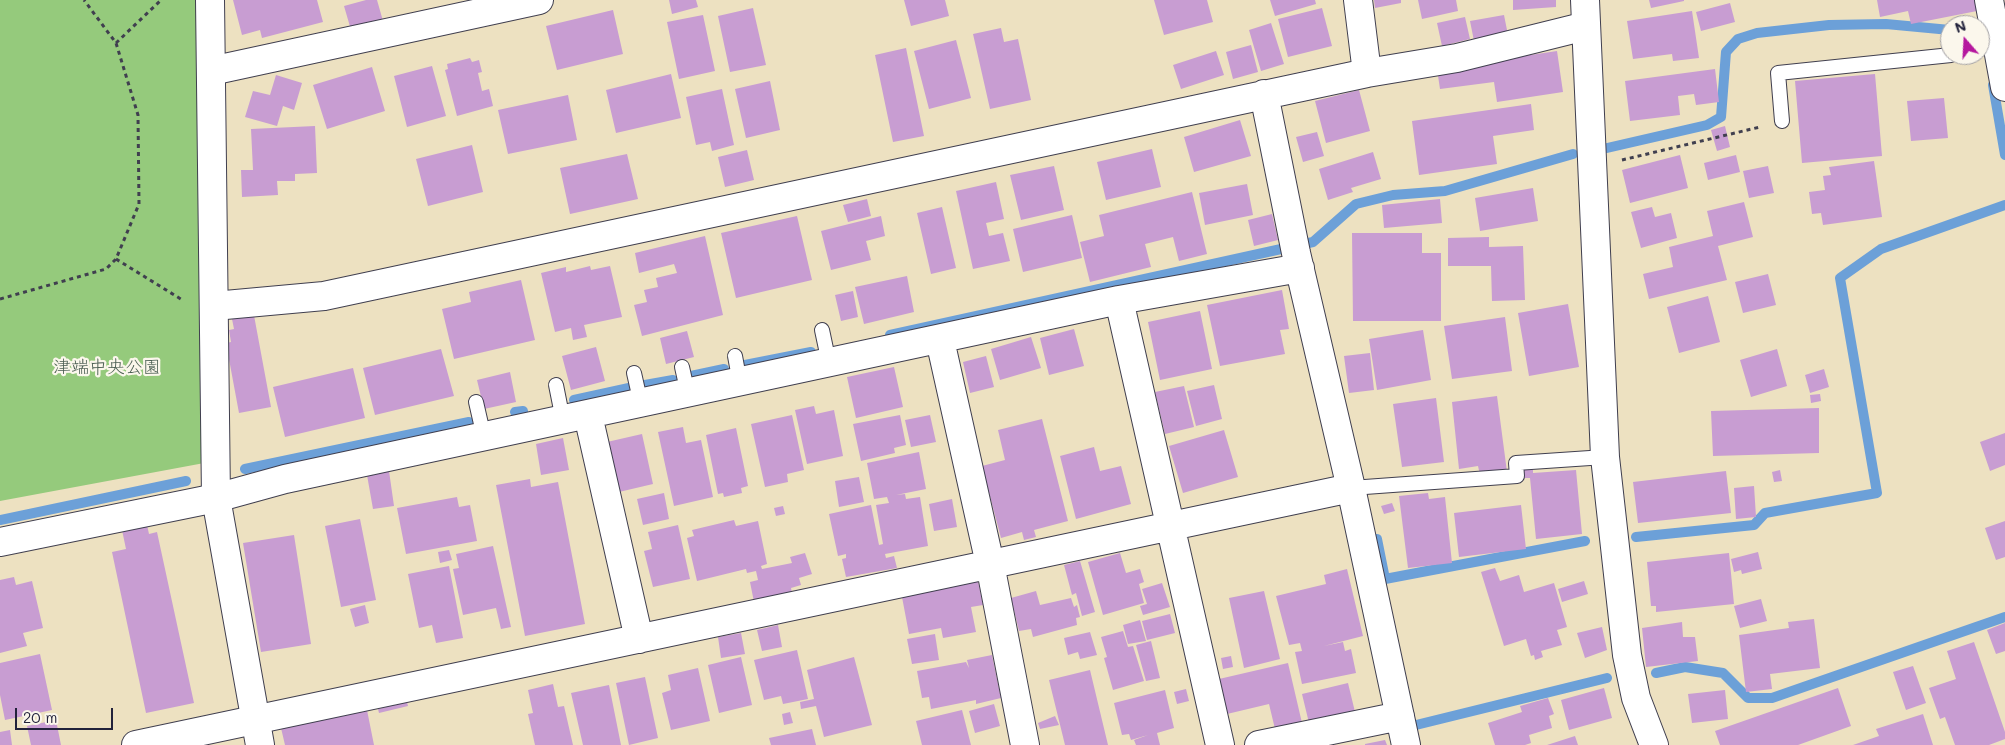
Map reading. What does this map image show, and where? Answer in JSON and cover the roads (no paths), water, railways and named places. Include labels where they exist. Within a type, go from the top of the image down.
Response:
[{"type":"street","points":[[210,0],[216,498],[257,733]]},
{"type":"street","points":[[210,71],[539,0]]},
{"type":"street","points":[[1358,0],[1367,73]]},
{"type":"street","points":[[1989,0],[1994,36],[2005,87]]},
{"type":"street","points":[[214,313],[324,296],[1264,94],[1367,73],[1457,58],[1586,13],[1606,457],[1627,654],[1636,698],[1654,745]]},
{"type":"street","points":[[1264,94],[1296,253],[1351,488],[1406,745]]},
{"type":"street","points":[[0,542],[216,498],[286,479],[940,340],[1119,300],[1296,253]]},
{"type":"street","points":[[1119,300],[1220,745]]},
{"type":"street","points":[[940,340],[990,564],[1025,745]]},
{"type":"street","points":[[576,417],[639,639]]},
{"type":"street","points":[[136,745],[257,733],[639,639],[1351,488]]},
{"type":"street","points":[[1259,745],[1400,716]]},
{"type":"lane","points":[[1782,121],[1778,73],[1940,56]]},
{"type":"lane","points":[[822,330],[829,363]]},
{"type":"lane","points":[[734,356],[740,382]]},
{"type":"lane","points":[[682,368],[688,394]]},
{"type":"lane","points":[[634,373],[641,404]]},
{"type":"lane","points":[[556,385],[576,417]]},
{"type":"lane","points":[[476,402],[484,437]]},
{"type":"lane","points":[[1351,488],[1517,476],[1516,464],[1606,457]]},
{"type":"waterway","points":[[1607,148],[1707,125],[1721,117],[1726,52],[1738,39],[1757,33],[1829,25],[1886,24],[1940,29]]},
{"type":"waterway","points":[[1993,85],[2005,155]]},
{"type":"waterway","points":[[890,335],[1313,242],[1356,204],[1393,195],[1445,191],[1573,154]]},
{"type":"waterway","points":[[1636,537],[1754,525],[1765,513],[1877,493],[1840,278],[1881,249],[2005,205]]},
{"type":"waterway","points":[[745,365],[811,352]]},
{"type":"waterway","points":[[691,376],[724,369]]},
{"type":"waterway","points":[[645,385],[673,380]]},
{"type":"waterway","points":[[574,400],[629,388]]},
{"type":"waterway","points":[[515,412],[523,411]]},
{"type":"waterway","points":[[245,469],[469,422]]},
{"type":"waterway","points":[[0,520],[186,481]]},
{"type":"waterway","points":[[1377,539],[1385,579],[1585,541]]},
{"type":"waterway","points":[[1656,673],[1685,667],[1723,673],[1748,698],[1772,698],[2005,617]]},
{"type":"waterway","points":[[1416,725],[1607,678]]},
{"type":"park label","name":"津端中央公園","points":[[107,367]]}]
